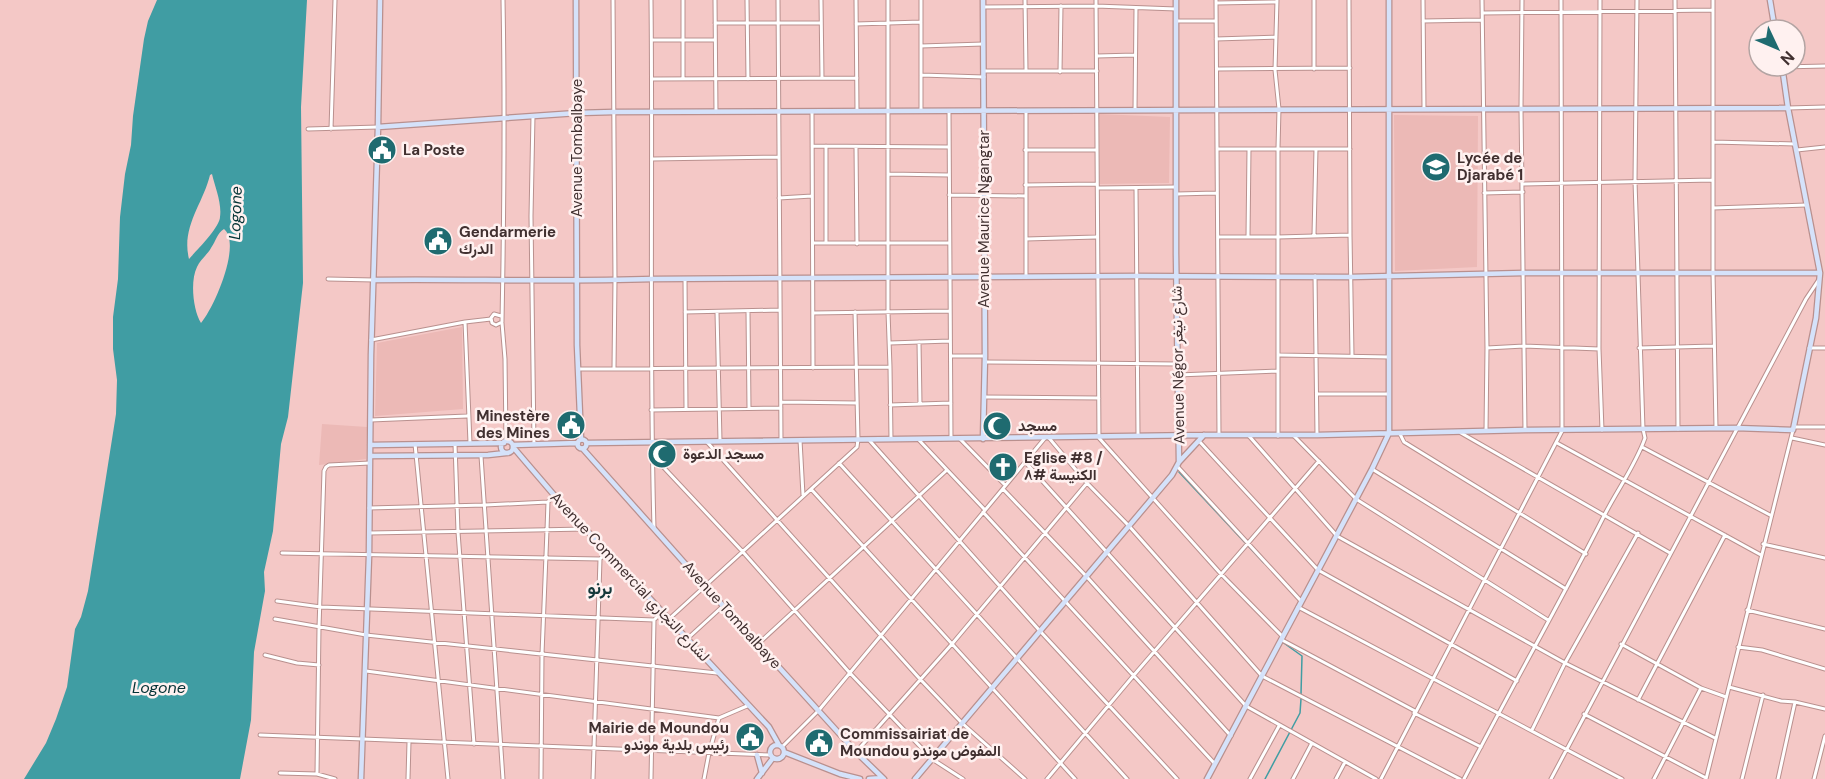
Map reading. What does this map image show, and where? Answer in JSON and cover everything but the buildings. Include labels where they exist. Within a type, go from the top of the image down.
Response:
[{"type":"street","points":[[331,129],[334,0]]},
{"type":"street","points":[[361,779],[369,556],[371,340],[380,0]]},
{"type":"street","points":[[503,0],[506,117],[504,279],[501,316],[505,359],[505,442],[502,450],[524,461]]},
{"type":"street","name":"Avenue Tombalbaye","points":[[576,0],[579,448],[584,449],[723,606],[856,752],[883,778]]},
{"type":"street","points":[[613,0],[614,368]]},
{"type":"street","points":[[651,0],[653,279],[651,442],[654,528]]},
{"type":"street","points":[[683,0],[683,79]]},
{"type":"street","points":[[715,0],[716,112]]},
{"type":"street","points":[[747,0],[748,78]]},
{"type":"street","points":[[778,0],[781,440]]},
{"type":"street","points":[[821,0],[822,78]]},
{"type":"street","points":[[856,0],[857,112]]},
{"type":"street","points":[[888,0],[888,312],[891,439]]},
{"type":"street","points":[[921,0],[921,111]]},
{"type":"street","name":"Avenue Maurice Ngangtar","points":[[983,0],[985,194],[983,439]]},
{"type":"street","points":[[1026,0],[1026,71]]},
{"type":"street","points":[[1096,0],[1099,438],[1221,574],[1282,638],[1481,747]]},
{"type":"street","name":"Avenue Négor شارع نيغر","points":[[915,779],[1087,577],[1178,464],[1176,0]]},
{"type":"street","points":[[1314,0],[1314,69]]},
{"type":"street","points":[[1349,0],[1352,356]]},
{"type":"street","points":[[1207,779],[1337,536],[1389,433],[1389,0]]},
{"type":"street","points":[[1423,0],[1424,109]]},
{"type":"street","points":[[1482,0],[1486,431]]},
{"type":"street","points":[[1522,0],[1525,430]]},
{"type":"street","points":[[1381,779],[1563,431],[1561,0]]},
{"type":"street","points":[[1600,0],[1599,349],[1602,430]]},
{"type":"street","points":[[1047,438],[1129,526],[1262,676],[1462,779],[1586,554],[1645,438],[1635,181],[1637,0]]},
{"type":"street","points":[[1675,0],[1678,429]]},
{"type":"street","points":[[1713,0],[1712,142],[1716,428]]},
{"type":"street","points":[[1770,0],[1773,18]]},
{"type":"street","points":[[1219,435],[1216,2],[1277,1],[1275,70],[1279,109],[1278,436]]},
{"type":"street","points":[[1060,72],[1061,6]]},
{"type":"street","points":[[983,7],[1096,6],[1176,9]]},
{"type":"street","points":[[1135,110],[1136,9]]},
{"type":"street","points":[[1482,13],[1713,10]]},
{"type":"street","points":[[1424,21],[1481,20]]},
{"type":"street","points":[[1176,21],[1216,21]]},
{"type":"street","points":[[856,24],[921,22]]},
{"type":"street","points":[[715,23],[821,23]]},
{"type":"street","points":[[1216,39],[1276,37]]},
{"type":"street","points":[[652,40],[715,40]]},
{"type":"street","points":[[921,46],[983,44]]},
{"type":"street","points":[[1097,56],[1136,56]]},
{"type":"street","points":[[1807,66],[1825,66]]},
{"type":"street","points":[[1216,69],[1350,68]]},
{"type":"street","points":[[921,75],[1097,71]]},
{"type":"street","points":[[652,79],[857,78]]},
{"type":"street","points":[[1551,779],[1736,428],[1822,273],[1784,78]]},
{"type":"street","points":[[308,129],[378,127],[506,117],[614,112],[1788,108],[1825,106]]},
{"type":"street","points":[[949,111],[951,438]]},
{"type":"street","points":[[1026,111],[1026,277]]},
{"type":"street","points":[[812,112],[813,368]]},
{"type":"street","points":[[533,116],[534,444]]},
{"type":"street","points":[[1712,142],[1795,144]]},
{"type":"street","points":[[812,146],[948,147]]},
{"type":"street","points":[[826,146],[826,243]]},
{"type":"street","points":[[856,146],[857,244]]},
{"type":"street","points":[[1797,150],[1825,147]]},
{"type":"street","points":[[1216,149],[1350,149]]},
{"type":"street","points":[[1248,237],[1249,149]]},
{"type":"street","points":[[1314,235],[1316,149]]},
{"type":"street","points":[[1025,150],[1096,150]]},
{"type":"street","points":[[652,159],[779,157]]},
{"type":"street","points":[[888,174],[949,175]]},
{"type":"street","points":[[1523,184],[1713,180]]},
{"type":"street","points":[[1025,185],[1136,188],[1177,186]]},
{"type":"street","points":[[1136,188],[1138,437]]},
{"type":"street","points":[[1484,193],[1523,192]]},
{"type":"street","points":[[1177,194],[1216,193]]},
{"type":"street","points":[[950,195],[1026,196]]},
{"type":"street","points":[[779,198],[813,196]]},
{"type":"street","points":[[1713,208],[1808,205]]},
{"type":"street","points":[[1218,237],[1350,235]]},
{"type":"street","points":[[1026,239],[1097,237]]},
{"type":"street","points":[[813,243],[950,243]]},
{"type":"street","points":[[328,279],[577,281],[1136,276],[1350,277],[1524,273],[1600,275],[1822,273]]},
{"type":"street","points":[[1315,276],[1317,435]]},
{"type":"street","points":[[685,279],[686,409]]},
{"type":"street","points":[[1584,714],[1706,778],[1763,544],[1792,438],[1808,348],[1816,318],[1819,280]]},
{"type":"street","points":[[685,312],[780,310]]},
{"type":"street","points":[[747,311],[748,409]]},
{"type":"street","points":[[812,313],[949,311]]},
{"type":"street","points":[[717,312],[720,441]]},
{"type":"street","points":[[669,619],[856,447],[858,439],[855,312]]},
{"type":"street","points":[[491,319],[494,314],[501,316]]},
{"type":"street","points":[[371,340],[491,319]]},
{"type":"street","points":[[491,319],[495,325],[502,322]]},
{"type":"street","points":[[465,322],[467,416],[470,443]]},
{"type":"street","points":[[890,343],[950,341]]},
{"type":"street","points":[[919,342],[920,404]]},
{"type":"street","points":[[1487,348],[1524,346],[1599,349]]},
{"type":"street","points":[[1640,348],[1714,346]]},
{"type":"street","points":[[1808,348],[1825,348]]},
{"type":"street","points":[[1279,355],[1389,357]]},
{"type":"street","points":[[951,356],[1177,364]]},
{"type":"street","points":[[577,369],[890,367]]},
{"type":"street","points":[[1178,375],[1278,371]]},
{"type":"street","points":[[1317,394],[1389,394]]},
{"type":"street","points":[[984,397],[1099,398]]},
{"type":"street","points":[[781,402],[857,403]]},
{"type":"street","points":[[890,405],[951,403]]},
{"type":"street","points":[[651,410],[781,408]]},
{"type":"street","points":[[371,420],[467,416]]},
{"type":"street","points":[[370,445],[505,442],[513,446],[579,441],[587,443],[1204,435],[1294,436],[1399,432],[1825,427]]},
{"type":"street","points":[[1458,431],[1670,553]]},
{"type":"street","points":[[1399,432],[1404,442],[1586,554]]},
{"type":"street","points":[[1204,435],[1178,464],[1300,604],[1622,779]]},
{"type":"street","points":[[1249,436],[1337,536],[1565,663],[1715,738]]},
{"type":"street","points":[[1294,436],[1356,499],[1548,620]]},
{"type":"street","points":[[260,735],[757,755],[780,758],[782,748],[819,710],[959,540],[1047,438]]},
{"type":"street","points":[[1792,438],[1825,445]]},
{"type":"street","points":[[868,439],[1040,631],[1177,779]]},
{"type":"street","points":[[918,439],[1215,764]]},
{"type":"street","points":[[960,439],[1230,736]]},
{"type":"street","points":[[800,440],[803,496]]},
{"type":"street","points":[[706,441],[920,680],[962,723],[1024,779]]},
{"type":"street","points":[[1199,441],[1318,570],[1517,681]]},
{"type":"street","points":[[455,442],[458,532],[474,744]]},
{"type":"street","points":[[584,449],[587,443]]},
{"type":"street","points":[[1557,443],[1761,555]]},
{"type":"street","points":[[415,444],[448,779]]},
{"type":"street","points":[[370,456],[482,456],[507,453],[513,446]]},
{"type":"street","name":"Avenue Commercial لشارع التجاري","points":[[513,446],[554,495],[768,728],[782,748]]},
{"type":"street","points":[[1642,447],[1771,516]]},
{"type":"street","points":[[652,455],[743,552],[849,672],[932,759],[963,779]]},
{"type":"street","points":[[482,456],[503,779]]},
{"type":"street","points":[[1047,779],[1319,461]]},
{"type":"street","points":[[317,774],[319,628],[326,467],[370,463]]},
{"type":"street","points":[[839,463],[1127,779]]},
{"type":"street","points":[[1026,463],[1246,706],[1376,779]]},
{"type":"street","points":[[1372,469],[1566,589]]},
{"type":"street","points":[[758,644],[947,470]]},
{"type":"street","points":[[856,752],[977,615],[1087,483]]},
{"type":"street","points":[[811,489],[1075,779]]},
{"type":"street","points":[[369,508],[548,501],[554,495]]},
{"type":"street","points":[[541,779],[542,654],[548,501]]},
{"type":"street","points":[[369,533],[587,529]]},
{"type":"street","points":[[1532,730],[1565,663],[1638,533]]},
{"type":"street","points":[[1638,700],[1725,535]]},
{"type":"street","points":[[1763,544],[1825,558]]},
{"type":"street","points":[[593,779],[600,559],[607,552]]},
{"type":"street","points":[[282,553],[600,559]]},
{"type":"street","points":[[277,601],[321,607],[598,616],[654,620]]},
{"type":"street","points":[[687,639],[723,606]]},
{"type":"street","points":[[1747,610],[1825,629]]},
{"type":"street","points":[[651,779],[654,620],[662,612]]},
{"type":"street","points":[[274,620],[366,634],[717,673]]},
{"type":"street","points":[[1621,644],[1701,688],[1726,697]]},
{"type":"street","points":[[1738,647],[1762,650],[1825,669]]},
{"type":"street","points":[[265,655],[297,663],[319,665]]},
{"type":"street","points":[[366,671],[719,718],[747,706]]},
{"type":"street","points":[[1729,687],[1781,701],[1825,709]]},
{"type":"street","points":[[1654,779],[1701,688]]},
{"type":"street","points":[[1742,779],[1764,695]]},
{"type":"street","points":[[1778,779],[1795,702]]},
{"type":"street","points":[[704,779],[719,718]]},
{"type":"street","points":[[1250,779],[1278,726]]},
{"type":"street","points":[[1814,779],[1825,736]]},
{"type":"street","points":[[408,779],[409,742]]},
{"type":"street","points":[[1293,779],[1312,743]]},
{"type":"street","points":[[758,779],[772,757],[771,747],[782,748],[838,777],[860,779]]},
{"type":"street","points":[[757,755],[762,773]]},
{"type":"street","points":[[1336,779],[1345,762]]},
{"type":"street","points":[[280,773],[317,774],[335,779]]},
{"type":"street","points":[[869,779],[883,778]]},
{"type":"shaded area","points":[[1099,114],[1170,117],[1169,183],[1100,184]]},
{"type":"shaded area","name":"Lycée de Djarabé 1","points":[[1394,115],[1478,116],[1477,267],[1395,271]]},
{"type":"shaded area","points":[[462,327],[463,409],[375,416],[377,343]]},
{"type":"shaded area","points":[[322,424],[367,427],[366,459],[319,465]]},
{"type":"water","name":"Logone","points":[[157,0],[307,0],[301,107],[303,283],[288,417],[281,444],[273,531],[264,572],[265,591],[254,652],[251,720],[240,779],[24,779],[46,743],[67,687],[75,629],[88,591],[116,414],[117,380],[113,349],[113,317],[118,279],[120,217],[148,21]],"holes":[[[212,174],[220,206],[219,221],[189,259],[187,247],[190,226]],[[224,229],[229,237],[228,261],[219,291],[201,323],[193,295],[195,273],[200,262]]]},
{"type":"waterway","points":[[1179,472],[1264,563]]},
{"type":"waterway","points":[[1281,641],[1302,656],[1301,694]]},
{"type":"waterway","points":[[1265,779],[1300,713],[1301,699]]},
{"type":"place","name":"La Poste","points":[[382,150]]},
{"type":"place","name":"Lycée de Djarabé 1","points":[[1436,167]]},
{"type":"place","name":"Gendarmerie الدرك","points":[[438,241]]},
{"type":"place","name":"Minestère des Mines","points":[[571,425]]},
{"type":"place","name":"مسجد","points":[[997,426]]},
{"type":"place","name":"مسجد الدعوة","points":[[662,454]]},
{"type":"place","name":"Eglise #8 / الكنيسة #٨","points":[[1003,467]]},
{"type":"place","name":"Mairie de Moundou رئيس بلدية موندو","points":[[750,737]]},
{"type":"place","name":"Commissairiat de Moundou المفوض موندو","points":[[819,743]]},
{"type":"district","name":"برنو","points":[[600,588]]}]
